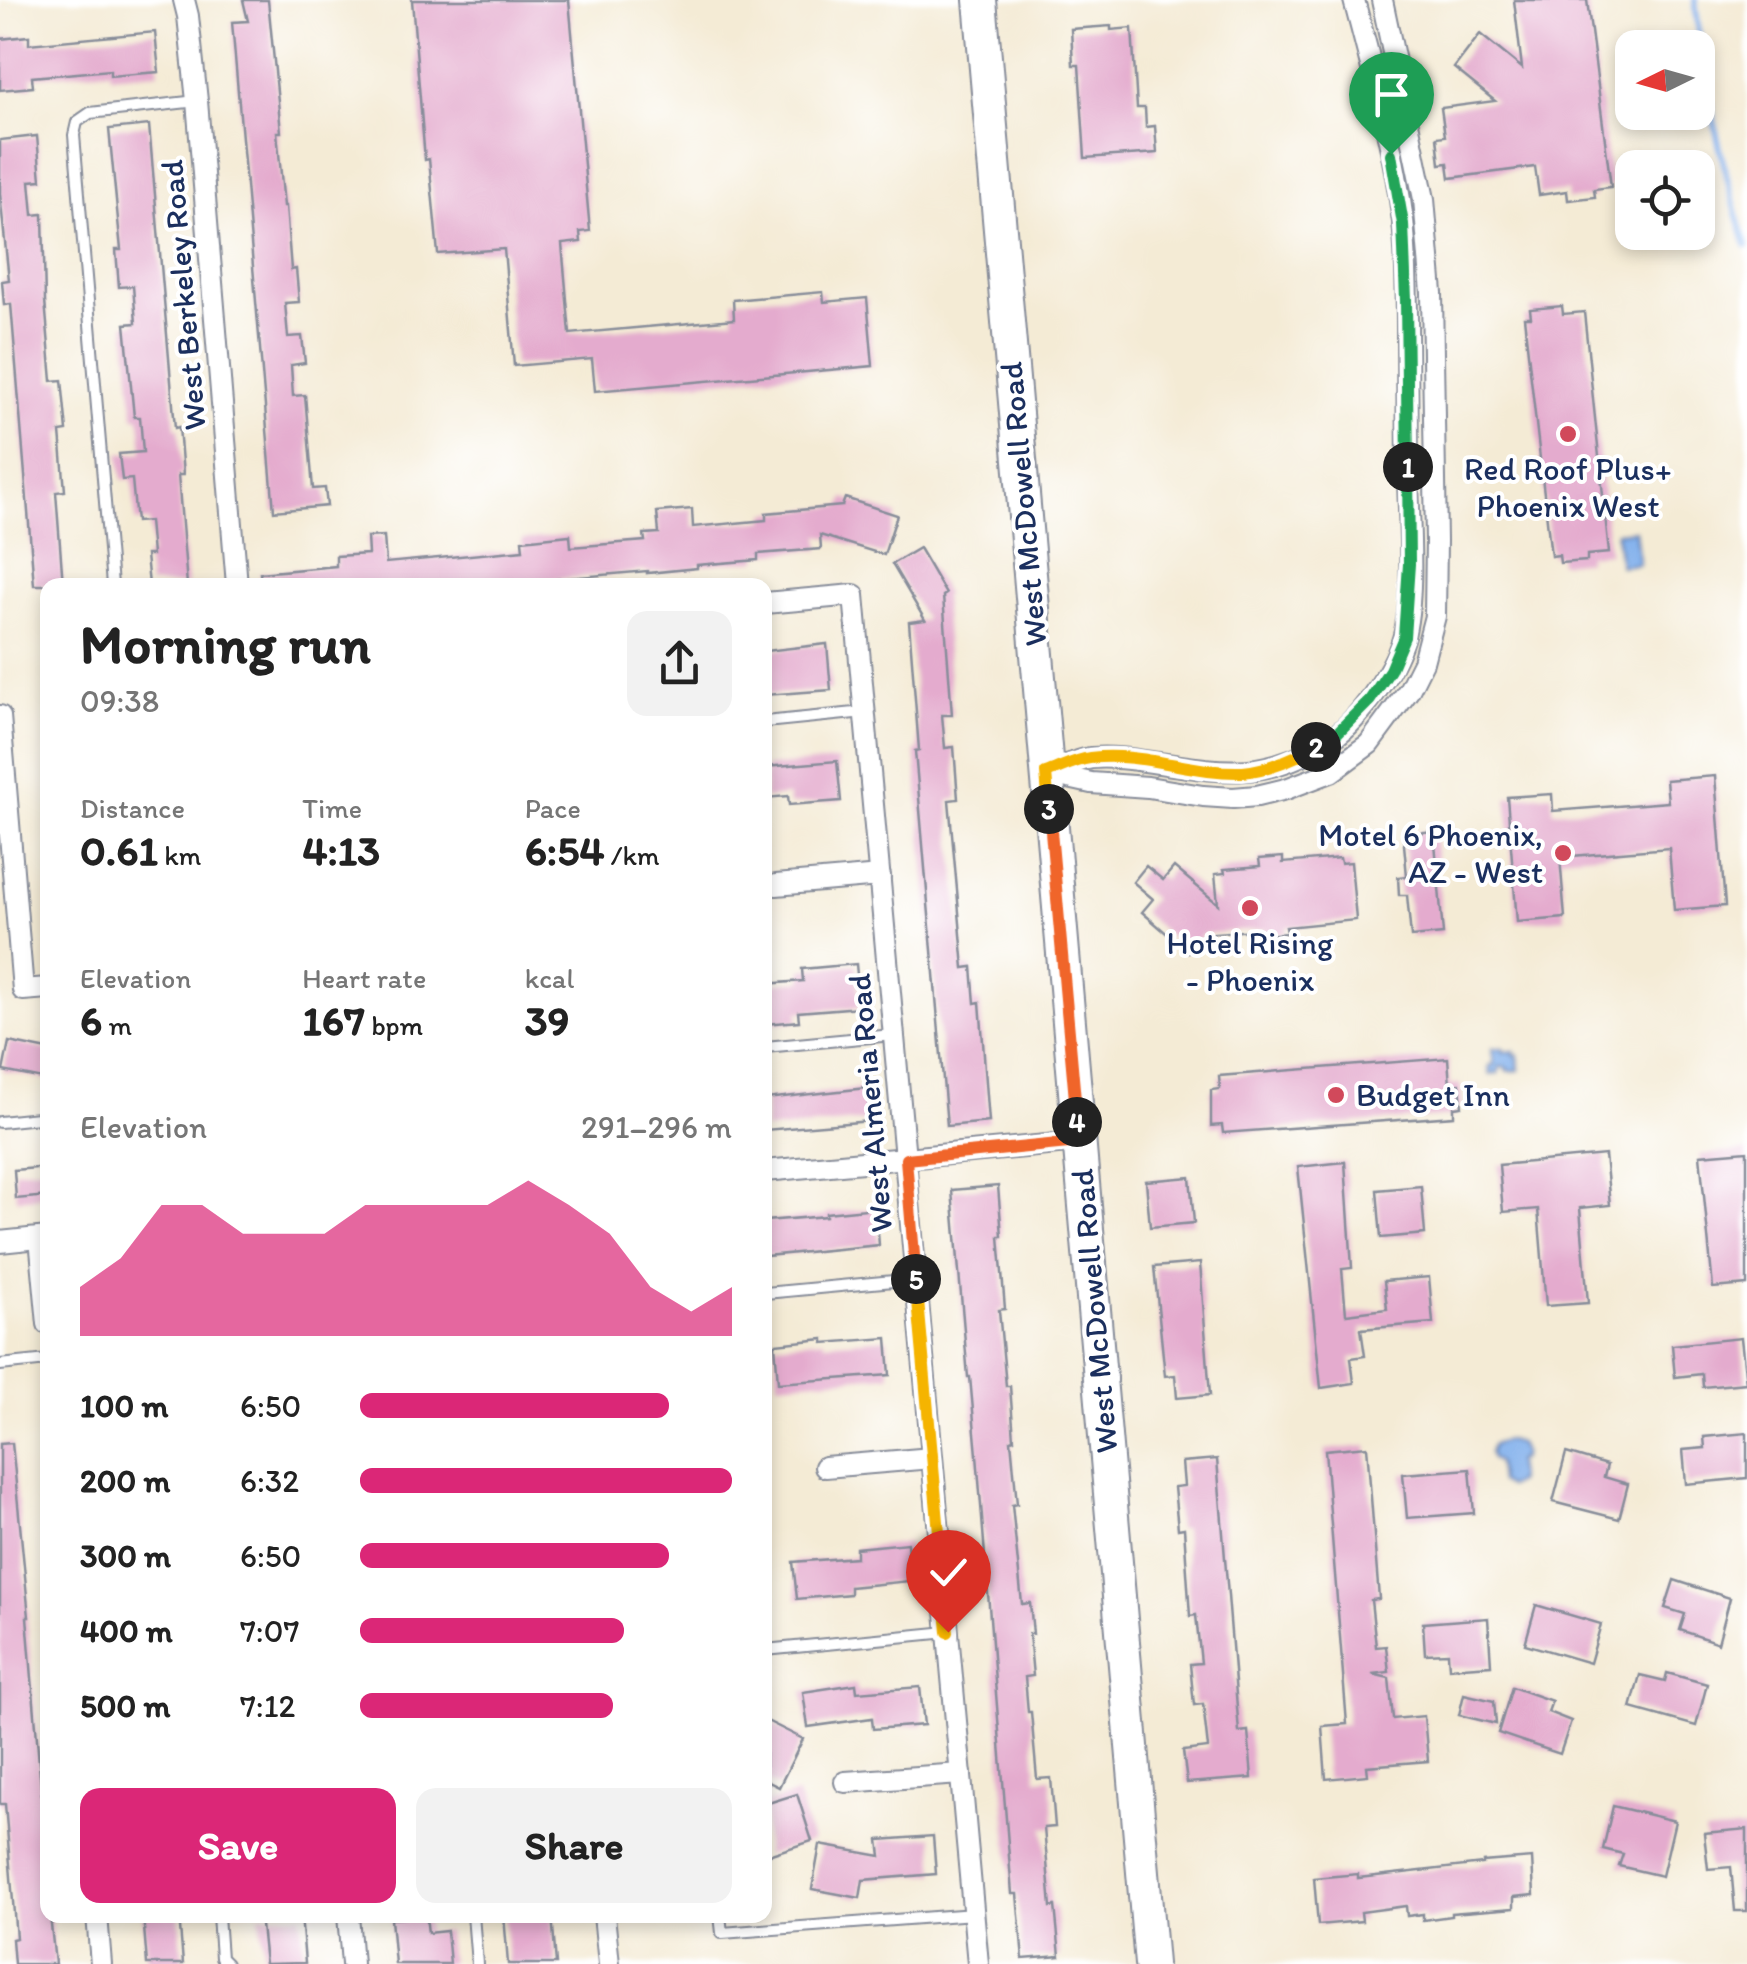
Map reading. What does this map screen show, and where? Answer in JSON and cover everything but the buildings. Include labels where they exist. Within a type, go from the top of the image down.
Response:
[{"type":"main road","name":"West McDowell Road","points":[[980,0],[1151,1964]]},
{"type":"street","name":"West Berkeley Road","points":[[184,0],[197,101],[236,578]]},
{"type":"street","points":[[1046,773],[1087,758],[1132,759],[1244,772],[1279,764],[1330,740],[1370,700],[1390,670],[1404,637],[1409,564],[1403,224],[1376,85],[1354,0]]},
{"type":"street","points":[[1046,773],[1233,798],[1286,789],[1330,772],[1369,744],[1410,690],[1423,662],[1435,616],[1432,293],[1424,198],[1382,0]]},
{"type":"street","name":"West Almeria Road","points":[[772,602],[854,595],[978,1964]]},
{"type":"street","points":[[0,716],[24,990],[40,989]]},
{"type":"street","points":[[776,886],[880,876]]},
{"type":"street","points":[[772,1170],[1079,1142]]},
{"type":"street","points":[[0,1242],[40,1238]]},
{"type":"street","points":[[825,1467],[932,1458]]},
{"type":"street","points":[[844,1782],[961,1774]]},
{"type":"street","points":[[98,1923],[102,1964]]},
{"type":"street","points":[[349,1923],[352,1964]]},
{"type":"street","points":[[605,1923],[608,1964]]},
{"type":"lane","points":[[111,578],[74,136],[77,122],[90,113],[197,101]]},
{"type":"lane","points":[[772,721],[865,712]]},
{"type":"lane","points":[[772,1046],[894,1035]]},
{"type":"lane","points":[[0,1122],[40,1118]]},
{"type":"lane","points":[[772,1292],[916,1279]]},
{"type":"lane","points":[[0,1364],[40,1361]]},
{"type":"lane","points":[[772,1649],[948,1632]]},
{"type":"lane","points":[[721,1923],[722,1933],[974,1914]]},
{"type":"lane","points":[[219,1923],[221,1958],[227,1964]]},
{"type":"lane","points":[[474,1923],[477,1964]]},
{"type":"water","points":[[1635,530],[1639,564],[1620,566],[1616,532]]},
{"type":"water","points":[[1503,1048],[1503,1052],[1514,1051],[1518,1055],[1519,1070],[1500,1067],[1499,1073],[1490,1074],[1489,1066],[1494,1065],[1492,1049]]},
{"type":"water","points":[[1507,1440],[1519,1443],[1523,1453],[1516,1461],[1518,1481],[1508,1487],[1499,1482],[1497,1462],[1489,1453],[1492,1445]]},
{"type":"waterway","points":[[1695,0],[1715,124],[1747,246]]},
{"type":"place","name":"Red Roof Plus+ Phoenix West","points":[[1568,434]]},
{"type":"place","name":"Motel 6 Phoenix, AZ - West","points":[[1563,853]]},
{"type":"place","name":"Hotel Rising - Phoenix","points":[[1250,908]]},
{"type":"place","name":"Budget Inn","points":[[1336,1095]]},
{"type":"route","points":[[948,1632],[906,1159],[1079,1142],[1046,773],[1087,758],[1132,759],[1244,772],[1279,764],[1330,740],[1370,700],[1390,670],[1404,637],[1409,564],[1403,224],[1391,154]]}]
